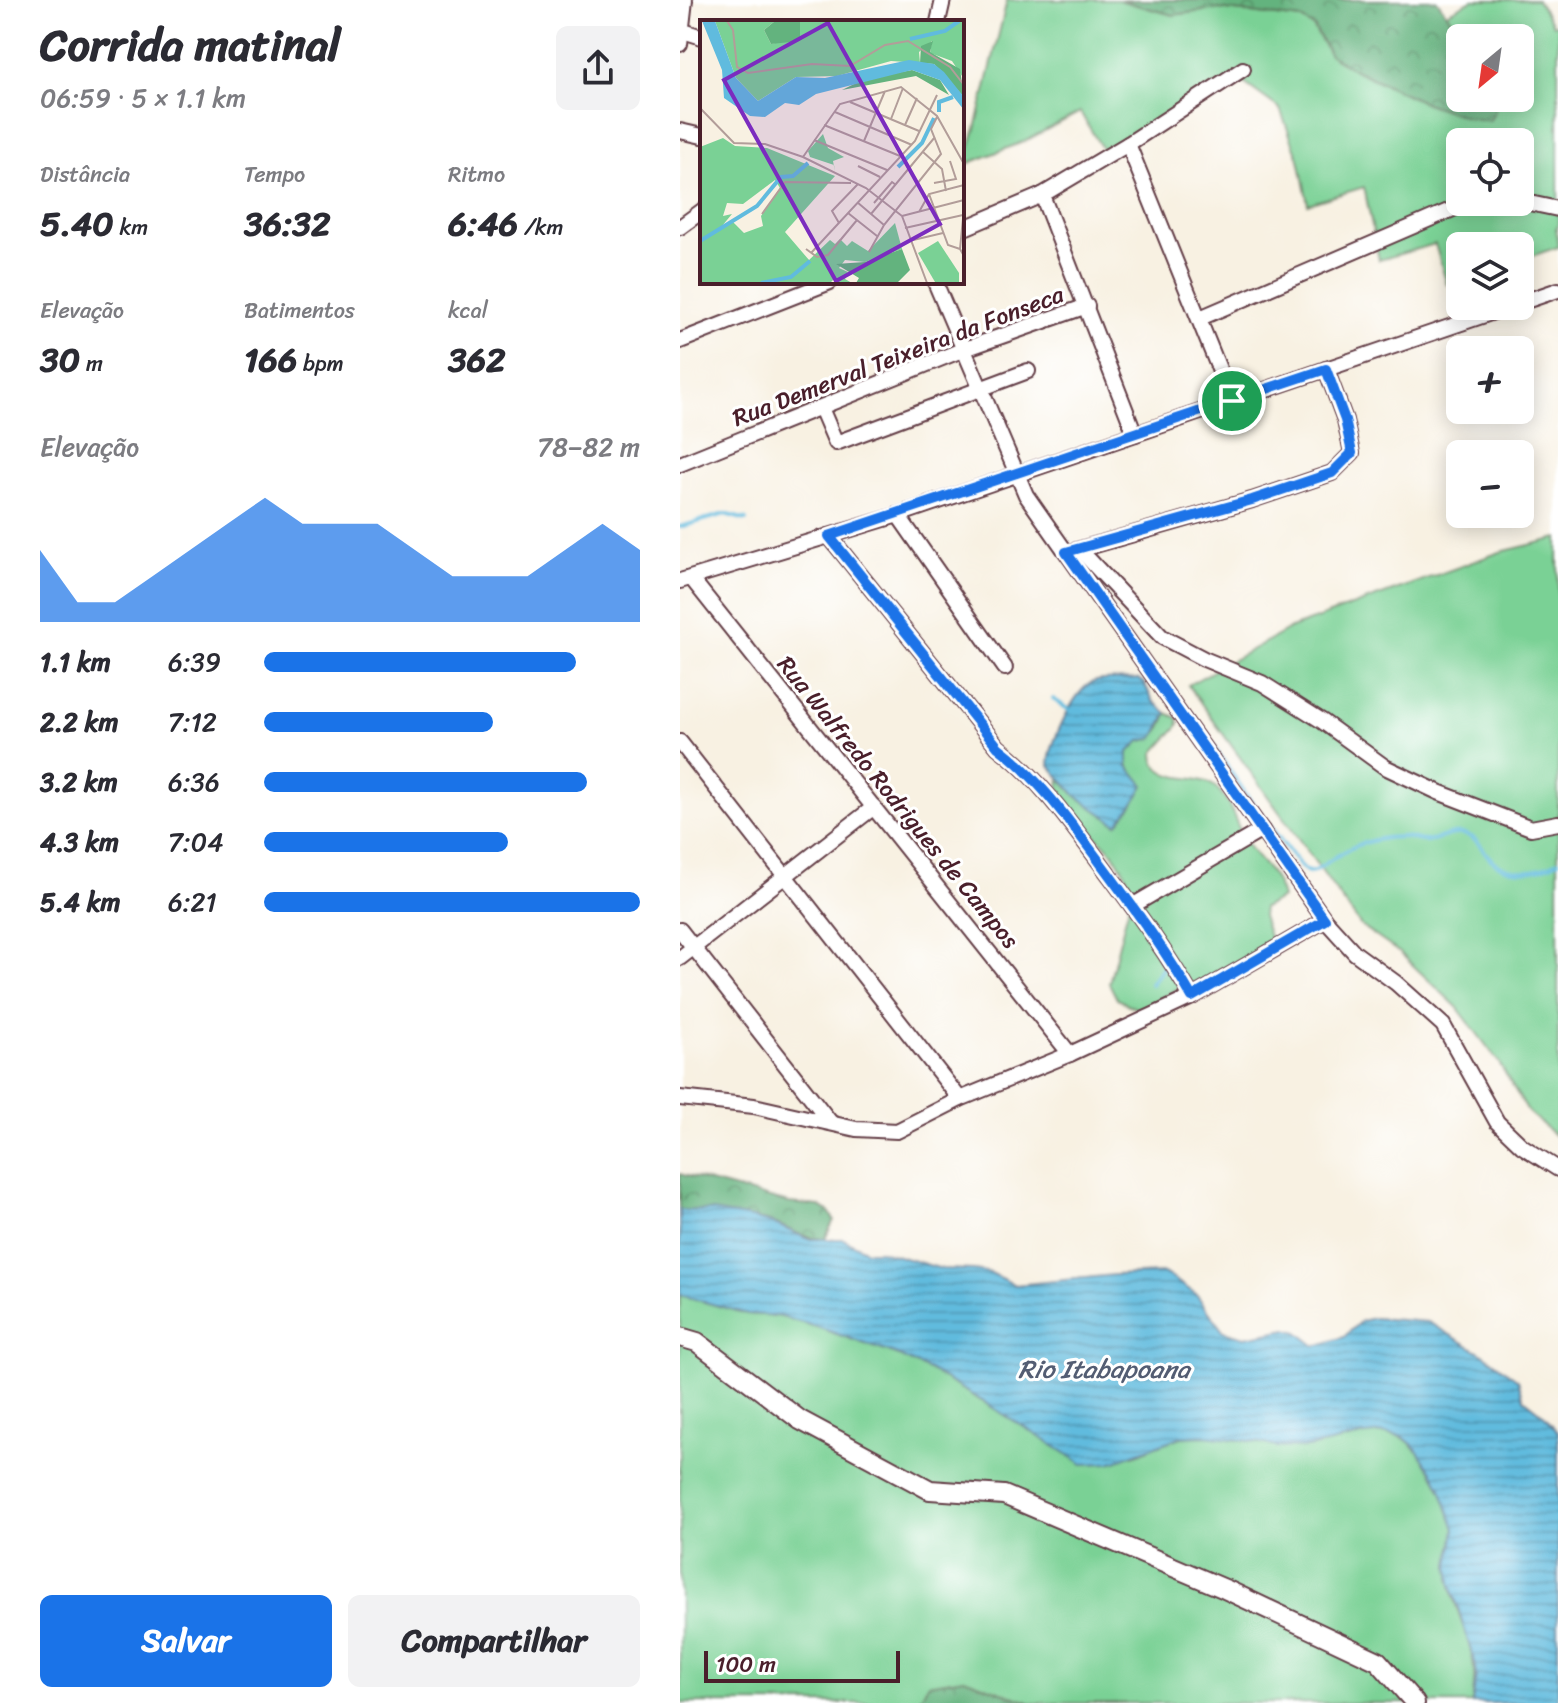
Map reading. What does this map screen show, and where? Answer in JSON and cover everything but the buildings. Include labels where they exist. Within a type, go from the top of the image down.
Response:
[{"type":"street","points":[[681,35],[685,0]]},
{"type":"street","points":[[938,20],[943,0]]},
{"type":"street","points":[[964,228],[1042,195],[1128,144],[1243,69]]},
{"type":"street","points":[[680,131],[700,136]]},
{"type":"street","points":[[1128,144],[1232,401]]},
{"type":"street","points":[[1042,195],[1135,434]]},
{"type":"street","points":[[1534,204],[1558,209]]},
{"type":"street","points":[[680,227],[700,212]]},
{"type":"street","points":[[1200,318],[1446,212]]},
{"type":"street","points":[[680,341],[825,284]]},
{"type":"street","points":[[936,284],[1026,495],[1073,551],[1325,920],[1355,953],[1396,983],[1443,1025],[1497,1122],[1522,1146],[1558,1169]]},
{"type":"street","points":[[1534,298],[1558,290]]},
{"type":"street","name":"Rua Demerval Teixeira da Fonseca","points":[[680,464],[962,350],[1087,306]]},
{"type":"street","points":[[686,580],[898,515],[1470,320]]},
{"type":"street","points":[[1073,551],[1252,500],[1332,473],[1352,453],[1345,420],[1326,369]]},
{"type":"street","points":[[821,408],[836,443],[1028,371]]},
{"type":"street","points":[[898,515],[1005,668]]},
{"type":"street","points":[[829,536],[998,747],[1019,763],[1078,833],[1169,955],[1192,997]]},
{"type":"street","points":[[1073,551],[1162,637],[1204,659],[1262,683],[1322,721],[1385,767],[1438,792],[1531,828],[1558,823]]},
{"type":"street","name":"Rua Walfredo Rodrigues de Campos","points":[[686,580],[874,807],[1070,1054]]},
{"type":"street","points":[[680,742],[960,1099]]},
{"type":"street","points":[[680,958],[874,807]]},
{"type":"street","points":[[1132,906],[1262,830]]},
{"type":"street","points":[[680,1098],[754,1106],[856,1129],[897,1131],[960,1099],[1070,1054],[1192,997],[1325,920]]},
{"type":"street","points":[[680,930],[831,1123]]},
{"type":"street","points":[[680,1337],[697,1342],[800,1420],[930,1490],[1004,1495],[1225,1589],[1378,1661],[1415,1703]]},
{"type":"green space","points":[[1007,0],[1119,0],[1173,15],[1218,9],[1301,19],[1313,27],[1330,55],[1355,70],[1446,112],[1467,117],[1480,112],[1534,112],[1534,24],[1454,24],[1446,13],[1472,0],[1537,0],[1553,25],[1558,23],[1558,247],[1534,255],[1534,232],[1446,232],[1446,282],[1435,244],[1379,260],[1364,187],[1308,204],[1299,159],[1280,109],[1244,83],[1230,85],[1104,152],[1080,112],[1023,142],[964,165],[976,129]]},
{"type":"green space","points":[[1119,0],[1437,0],[1454,24],[1446,24],[1446,110],[1355,70],[1330,55],[1314,27],[1301,19],[1218,9],[1173,15]]},
{"type":"green space","points":[[1452,112],[1495,112],[1489,121]]},
{"type":"green space","points":[[1558,538],[1558,1138],[1528,1112],[1498,1061],[1457,1007],[1400,953],[1361,926],[1188,685],[1291,628],[1500,552]]},
{"type":"green space","points":[[1167,713],[1178,718],[1179,725],[1154,753],[1155,763],[1174,776],[1203,781],[1218,789],[1249,847],[1273,876],[1282,898],[1263,908],[1262,916],[1272,945],[1247,966],[1179,988],[1144,1008],[1135,1008],[1117,999],[1109,983],[1132,893],[1126,874],[1113,853],[1079,818],[1059,788],[1060,778],[1076,796],[1117,824],[1134,803],[1138,780],[1127,761],[1129,751],[1137,742],[1148,740],[1156,734]]},
{"type":"green space","points":[[680,1174],[789,1203],[819,1206],[829,1211],[834,1220],[825,1239],[816,1239],[759,1220],[680,1210]]},
{"type":"green space","points":[[680,1295],[747,1314],[778,1316],[897,1355],[929,1370],[1007,1416],[1133,1456],[1178,1438],[1205,1435],[1293,1446],[1376,1433],[1401,1437],[1427,1464],[1453,1520],[1455,1537],[1451,1584],[1472,1654],[1472,1703],[1031,1703],[964,1678],[928,1684],[918,1703],[680,1703]]},
{"type":"green space","points":[[964,1678],[1031,1703],[918,1703],[928,1684]]},
{"type":"water","points":[[1109,679],[1138,679],[1144,683],[1153,701],[1167,713],[1154,738],[1140,741],[1128,753],[1128,766],[1144,785],[1117,824],[1076,796],[1049,765],[1050,756],[1064,719],[1085,687]]},
{"type":"water","name":"Rio Itabapoana","points":[[680,1210],[712,1211],[752,1218],[775,1224],[808,1239],[843,1239],[867,1251],[881,1251],[942,1269],[991,1273],[1015,1285],[1164,1273],[1196,1294],[1223,1331],[1245,1337],[1287,1329],[1298,1332],[1316,1346],[1344,1337],[1361,1321],[1374,1318],[1428,1322],[1485,1355],[1518,1380],[1524,1399],[1543,1414],[1558,1432],[1558,1703],[1472,1703],[1476,1677],[1474,1661],[1451,1585],[1449,1565],[1455,1529],[1440,1486],[1415,1447],[1403,1437],[1385,1433],[1366,1435],[1308,1448],[1276,1447],[1204,1436],[1180,1437],[1110,1463],[1083,1464],[984,1402],[897,1355],[778,1316],[747,1314],[680,1295]]},
{"type":"waterway","points":[[680,527],[725,514],[746,520]]},
{"type":"waterway","points":[[1053,699],[1074,713]]},
{"type":"waterway","points":[[1191,714],[1250,800],[1308,872],[1315,871],[1354,846],[1375,840],[1403,837],[1424,841],[1456,834],[1471,837],[1496,863],[1513,870],[1532,870],[1558,861]]},
{"type":"waterway","points":[[1151,984],[1165,964]]},
{"type":"route","points":[[1326,369],[1345,420],[1352,453],[1332,473],[1252,500],[1066,552],[1325,920],[1192,997],[1169,955],[1078,833],[1019,763],[998,747],[829,536],[1232,401],[1326,369]]}]
